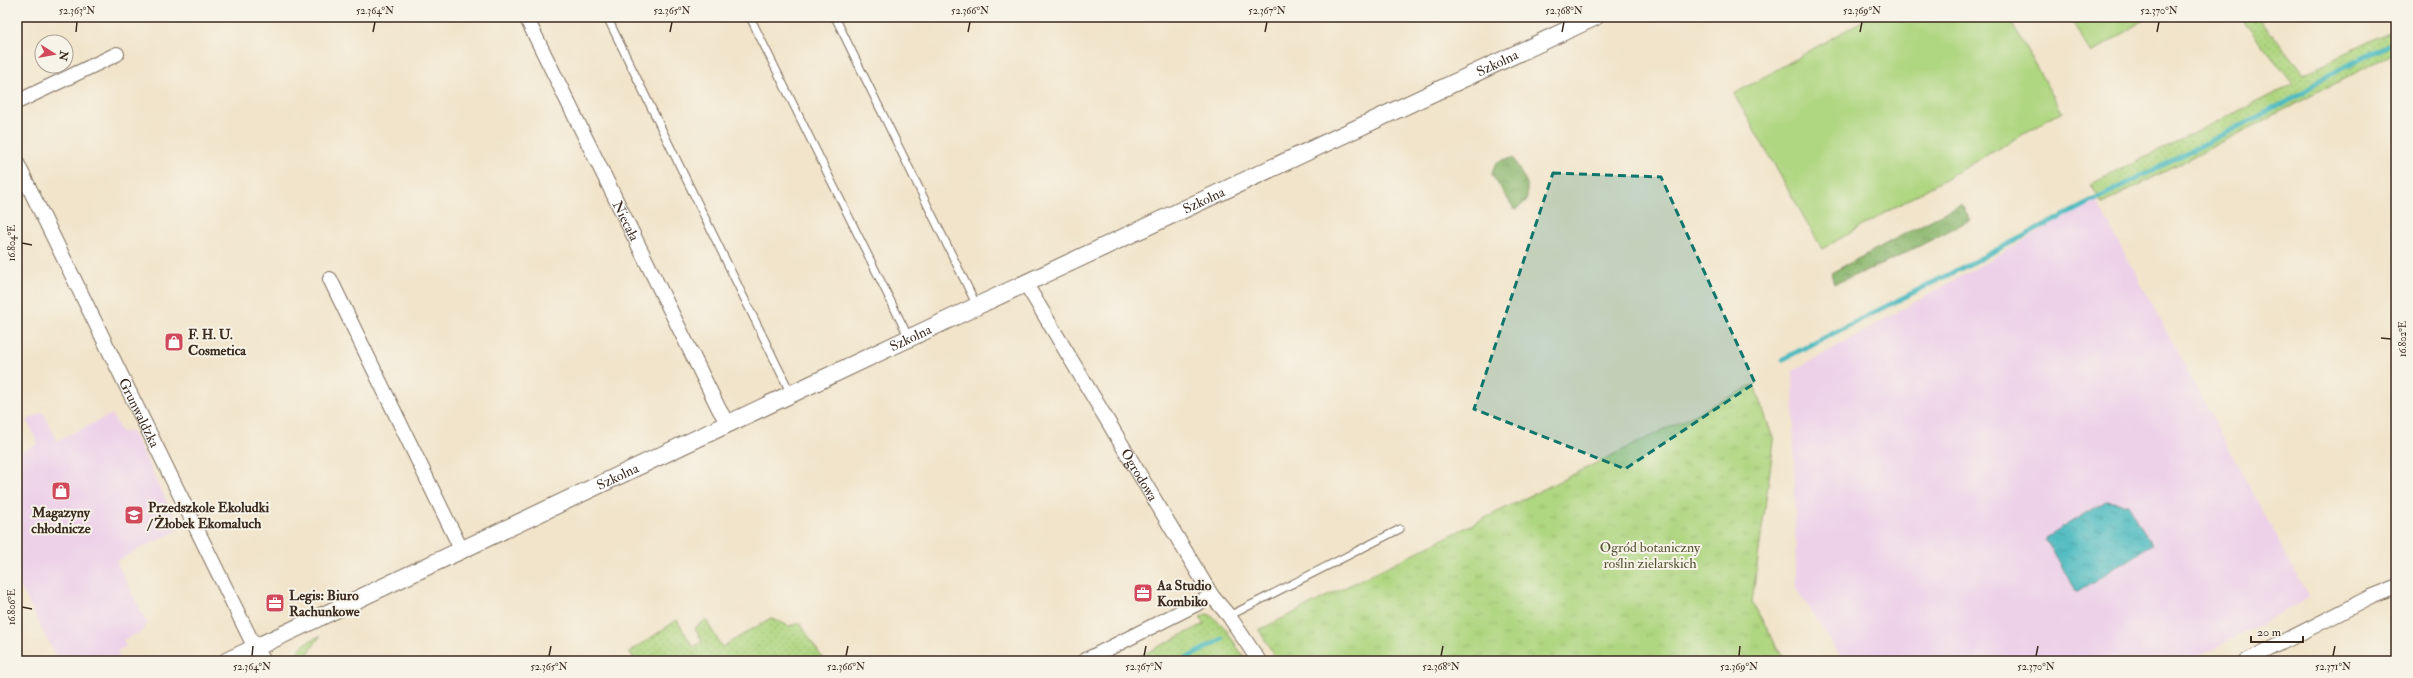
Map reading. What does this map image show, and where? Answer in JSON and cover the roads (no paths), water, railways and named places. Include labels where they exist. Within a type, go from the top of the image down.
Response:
[{"type":"street","name":"Niecała","points":[[526,17],[719,410],[728,424]]},
{"type":"street","name":"Szkolna","points":[[227,661],[259,654],[462,551],[728,424],[1595,17]]},
{"type":"street","points":[[17,102],[117,54]]},
{"type":"street","name":"Grunwaldzka","points":[[17,163],[259,654]]},
{"type":"street","points":[[330,279],[462,551]]},
{"type":"street","name":"Ogrodowa","points":[[1026,284],[1212,596],[1229,616],[1260,661]]},
{"type":"street","points":[[2246,661],[2371,597],[2396,587]]},
{"type":"street","points":[[1084,661],[1212,596]]},
{"type":"lane","points":[[607,17],[792,395]]},
{"type":"lane","points":[[750,17],[910,339]]},
{"type":"lane","points":[[835,17],[977,306]]},
{"type":"lane","points":[[1229,616],[1400,529]]},
{"type":"water","points":[[2106,501],[2128,504],[2152,545],[2076,592],[2046,538]]},
{"type":"waterway","points":[[1783,359],[2304,93],[2321,79],[2396,41]]},
{"type":"waterway","points":[[1182,661],[1222,639]]},
{"type":"place","name":"F. H. U. Cosmetica","points":[[174,342]]},
{"type":"place","name":"Magazyny chłodnicze","points":[[61,491]]},
{"type":"place","name":"Przedszkole Ekoludki / Żłobek Ekomaluch","points":[[134,515]]},
{"type":"place","name":"Aa Studio Kombiko","points":[[1143,593]]},
{"type":"place","name":"Legis: Biuro Rachunkowe","points":[[275,603]]},
{"type":"park label","name":"Ogród botaniczny roślin zielarskich","points":[[1650,556]]}]
